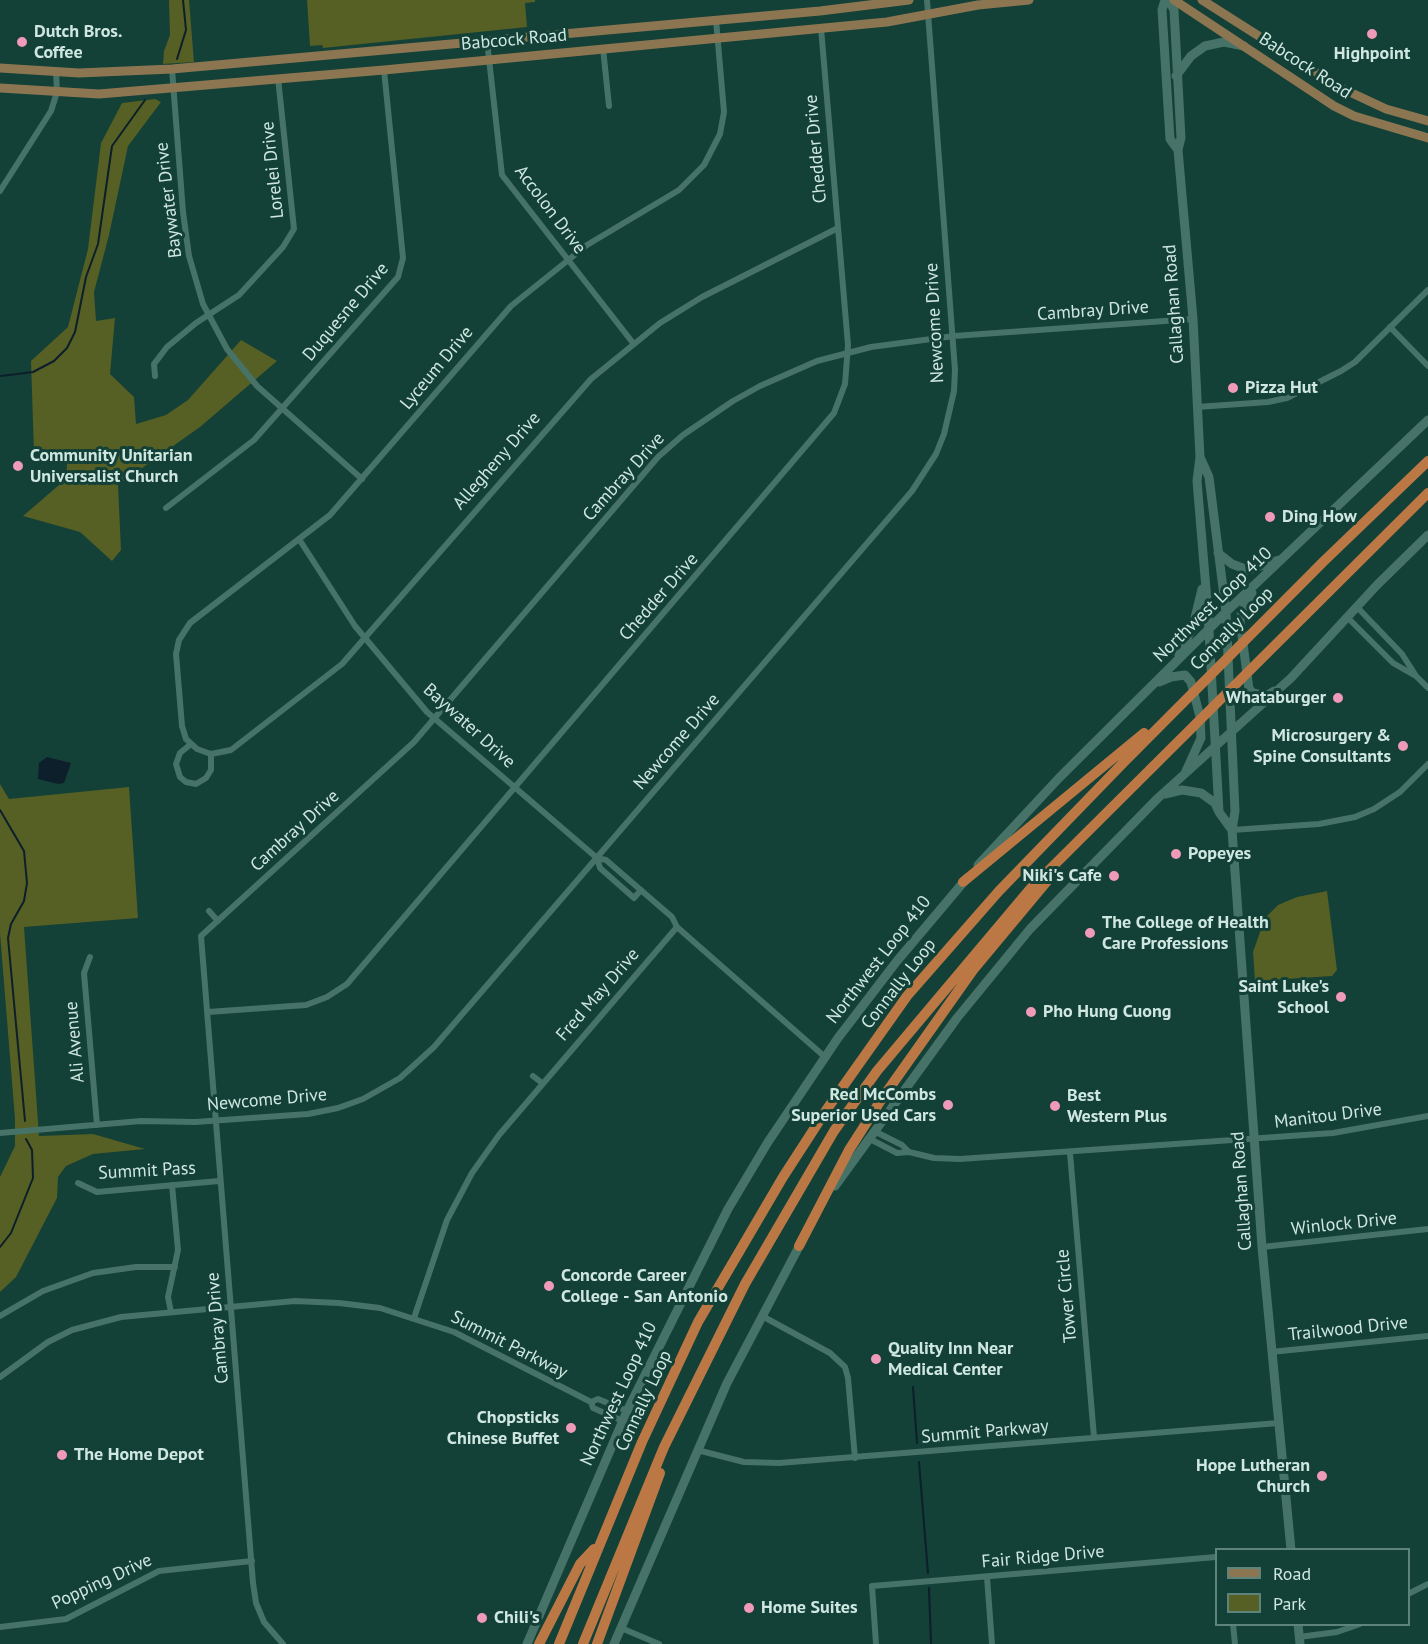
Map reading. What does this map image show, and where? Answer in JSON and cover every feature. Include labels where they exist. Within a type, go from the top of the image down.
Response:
[{"type":"highway","name":"Connally Loop","points":[[559,1644],[642,1442],[698,1322],[744,1241],[827,1109],[907,996],[999,891],[1184,700],[1428,461]]},
{"type":"highway","name":"Connally Loop","points":[[584,1644],[638,1508],[745,1284],[834,1131],[884,1062],[1031,888],[1428,494]]},
{"type":"highway","points":[[963,882],[1184,700]]},
{"type":"highway","points":[[799,1246],[849,1150],[881,1100],[973,970],[1100,819]]},
{"type":"highway","points":[[597,1644],[687,1402]]},
{"type":"highway","points":[[539,1644],[580,1564],[600,1542]]},
{"type":"main road","name":"Babcock Road","points":[[0,68],[98,73],[172,69],[716,20],[909,0]]},
{"type":"main road","name":"Babcock Road","points":[[0,88],[99,94],[384,70],[821,28],[1029,0]]},
{"type":"main road","name":"Callaghan Road","points":[[1178,150],[1170,139],[1162,10],[1167,0],[1174,10],[1181,138],[1178,150],[1192,319],[1200,457],[1197,481],[1203,581],[1209,630],[1219,813]]},
{"type":"main road","name":"Babcock Road","points":[[1174,0],[1354,116],[1428,138]]},
{"type":"main road","name":"Babcock Road","points":[[1202,0],[1344,90],[1386,109],[1428,121]]},
{"type":"main road","points":[[1176,75],[1191,56],[1205,46],[1224,42],[1244,46]]},
{"type":"main road","points":[[306,56],[308,76]]},
{"type":"main road","name":"Northwest Loop 410","points":[[527,1644],[627,1411],[728,1209],[768,1142],[825,1056],[897,961],[1022,816],[1226,612],[1428,420]]},
{"type":"main road","name":"Callaghan Road","points":[[1200,457],[1209,477],[1226,612],[1235,812],[1232,830],[1262,1247],[1291,1548]]},
{"type":"main road","points":[[614,1644],[696,1450],[732,1373],[799,1246],[838,1181],[871,1135],[957,1018],[1008,954],[1096,859],[1158,798],[1291,678],[1428,535]]},
{"type":"main road","points":[[1218,553],[1232,564],[1248,570],[1286,557]]},
{"type":"main road","points":[[1170,668],[1193,626],[1203,581]]},
{"type":"main road","points":[[1257,584],[1242,610],[1240,621],[1249,689],[1253,693],[1266,696],[1291,678]]},
{"type":"main road","points":[[1152,686],[1178,675],[1185,675],[1191,682],[1200,717],[1200,738],[1195,754],[1182,778]]},
{"type":"main road","points":[[1158,798],[1173,791],[1192,791],[1209,797],[1232,830]]},
{"type":"street","name":"Newcome Drive","points":[[0,1133],[141,1121],[216,1120],[308,1114],[363,1100],[400,1078],[434,1047],[912,492],[936,454],[950,412],[955,370],[930,14],[927,0]]},
{"type":"street","name":"Lyceum Drive","points":[[191,744],[183,734],[176,654],[183,631],[195,618],[330,515],[498,319],[525,293],[609,231],[679,190],[704,165],[716,145],[722,125],[723,95],[716,20]]},
{"type":"street","name":"Chedder Drive","points":[[208,1012],[306,1005],[337,991],[352,978],[828,422],[843,394],[847,351],[821,28]]},
{"type":"street","name":"Accolon Drive","points":[[487,41],[502,175],[633,343]]},
{"type":"street","points":[[603,48],[609,106]]},
{"type":"street","name":"Baywater Drive","points":[[172,69],[189,256],[208,315],[227,350],[243,370],[282,409],[362,479]]},
{"type":"street","name":"Duquesne Drive","points":[[166,508],[246,447],[398,277],[402,267],[384,70]]},
{"type":"street","points":[[0,191],[51,111],[57,92],[56,71]]},
{"type":"street","name":"Lorelei Drive","points":[[155,376],[154,364],[167,347],[208,315],[239,295],[283,246],[294,229],[278,78]]},
{"type":"street","name":"Allegheny Drive","points":[[208,753],[231,750],[342,664],[574,395],[633,343],[702,297],[838,228]]},
{"type":"street","points":[[1197,407],[1268,402],[1287,398],[1355,363],[1428,290]]},
{"type":"street","name":"Cambray Drive","points":[[283,1644],[267,1627],[256,1603],[232,1306],[219,1181],[201,936],[388,768],[670,445],[760,386],[847,351],[954,336],[1192,319]]},
{"type":"street","points":[[1390,327],[1428,366]]},
{"type":"street","name":"Baywater Drive","points":[[299,539],[364,638],[434,718],[597,858],[606,860],[641,890],[672,917],[677,927],[825,1056]]},
{"type":"street","points":[[1357,607],[1402,654],[1416,676],[1428,688]]},
{"type":"street","points":[[1347,617],[1393,663],[1416,676]]},
{"type":"street","points":[[191,744],[208,753],[211,770],[206,778],[196,784],[186,782],[180,777],[176,764],[180,753],[191,744]]},
{"type":"street","points":[[1232,830],[1327,823],[1355,817],[1374,809],[1400,792],[1428,764]]},
{"type":"street","name":"Baywater Drive","points":[[597,858],[600,868],[634,898],[641,890]]},
{"type":"street","points":[[628,892],[634,884]]},
{"type":"street","points":[[209,911],[218,921]]},
{"type":"street","name":"Fred May Drive","points":[[414,1318],[447,1220],[472,1173],[499,1135],[542,1083],[677,927]]},
{"type":"street","name":"Ali Avenue","points":[[90,957],[84,973],[97,1125]]},
{"type":"street","points":[[533,1076],[542,1083]]},
{"type":"street","name":"Manitou Drive","points":[[871,1135],[897,1153],[909,1152],[947,1160],[1356,1130],[1428,1116]]},
{"type":"street","name":"Tower Circle","points":[[1070,1152],[1094,1437]]},
{"type":"street","name":"Summit Pass","points":[[78,1183],[97,1192],[219,1181]]},
{"type":"street","points":[[171,1312],[168,1297],[178,1250],[172,1185]]},
{"type":"street","name":"Winlock Drive","points":[[1262,1247],[1428,1229]]},
{"type":"street","points":[[0,1316],[43,1291],[93,1273],[136,1267],[175,1267]]},
{"type":"street","name":"Summit Parkway","points":[[0,1377],[28,1354],[72,1330],[121,1317],[295,1301],[339,1303],[380,1308],[414,1318],[478,1343],[591,1402],[593,1408],[623,1421]]},
{"type":"street","points":[[762,1316],[830,1353],[845,1367],[855,1458]]},
{"type":"street","name":"Trailwood Drive","points":[[1271,1353],[1428,1336]]},
{"type":"street","name":"Summit Parkway","points":[[591,1402],[598,1399],[627,1411]]},
{"type":"street","name":"Summit Parkway","points":[[696,1450],[726,1459],[761,1463],[855,1458],[1279,1423]]},
{"type":"street","name":"Fair Ridge Drive","points":[[876,1644],[872,1586],[1215,1557]]},
{"type":"street","name":"Popping Drive","points":[[0,1627],[66,1618],[159,1571],[252,1561]]},
{"type":"street","points":[[987,1577],[992,1644]]},
{"type":"street","points":[[1410,1593],[1428,1584]]},
{"type":"street","points":[[1233,1626],[1234,1644]]},
{"type":"street","points":[[1299,1640],[1354,1626]]},
{"type":"street","points":[[621,1628],[659,1644]]},
{"type":"green space","points":[[169,0],[189,0],[194,62],[163,64],[164,51],[170,35]]},
{"type":"green space","points":[[307,0],[535,0],[535,2],[525,3],[527,27],[323,48],[322,45],[310,46]]},
{"type":"green space","points":[[155,99],[161,102],[128,146],[94,292],[96,321],[115,318],[110,374],[134,397],[136,424],[166,415],[188,400],[241,340],[277,361],[200,427],[118,485],[121,550],[112,561],[80,532],[23,516],[66,479],[68,452],[34,453],[31,361],[68,327],[88,249],[101,143],[122,103]]},
{"type":"green space","points":[[0,784],[9,799],[129,787],[138,918],[24,927],[39,1136],[93,1134],[145,1149],[93,1154],[66,1166],[58,1177],[57,1198],[16,1277],[0,1292],[0,1177],[15,1146],[15,1119],[0,933]]},
{"type":"green space","points":[[1327,891],[1337,970],[1332,976],[1255,981],[1253,952],[1265,918],[1278,905],[1297,897]]},
{"type":"water","points":[[47,757],[71,763],[64,783],[58,784],[38,779],[39,763]]},
{"type":"waterway","points":[[177,59],[186,30],[183,0]]},
{"type":"waterway","points":[[1,376],[33,372],[54,361],[67,348],[75,332],[86,277],[98,244],[112,146],[145,100]]},
{"type":"waterway","points":[[0,810],[24,851],[27,883],[24,901],[11,924],[8,938],[25,1121]]},
{"type":"waterway","points":[[0,1247],[11,1233],[33,1178],[32,1150],[26,1139]]},
{"type":"waterway","points":[[913,1387],[917,1443]]},
{"type":"waterway","points":[[919,1462],[928,1573]]},
{"type":"waterway","points":[[929,1588],[931,1644]]},
{"type":"place","name":"Highpoint","points":[[1372,34]]},
{"type":"place","name":"Dutch Bros. Coffee","points":[[22,42]]},
{"type":"place","name":"Pizza Hut","points":[[1233,388]]},
{"type":"place","name":"Community Unitarian Universalist Church","points":[[18,466]]},
{"type":"place","name":"Ding How","points":[[1270,517]]},
{"type":"place","name":"Whataburger","points":[[1338,698]]},
{"type":"place","name":"Microsurgery & Spine Consultants","points":[[1403,746]]},
{"type":"place","name":"Popeyes","points":[[1176,854]]},
{"type":"place","name":"Niki's Cafe","points":[[1114,876]]},
{"type":"place","name":"The College of Health Care Professions","points":[[1090,933]]},
{"type":"place","name":"Saint Luke's School","points":[[1341,997]]},
{"type":"place","name":"Pho Hung Cuong","points":[[1031,1012]]},
{"type":"place","name":"Red McCombs Superior Used Cars","points":[[948,1105]]},
{"type":"place","name":"Best Western Plus","points":[[1055,1106]]},
{"type":"place","name":"Concorde Career College - San Antonio","points":[[549,1286]]},
{"type":"place","name":"Quality Inn Near Medical Center","points":[[876,1359]]},
{"type":"place","name":"Chopsticks Chinese Buffet","points":[[571,1428]]},
{"type":"place","name":"The Home Depot","points":[[62,1455]]},
{"type":"place","name":"Hope Lutheran Church","points":[[1322,1476]]},
{"type":"place","name":"Home Suites","points":[[749,1608]]},
{"type":"place","name":"Chili's","points":[[482,1618]]}]
